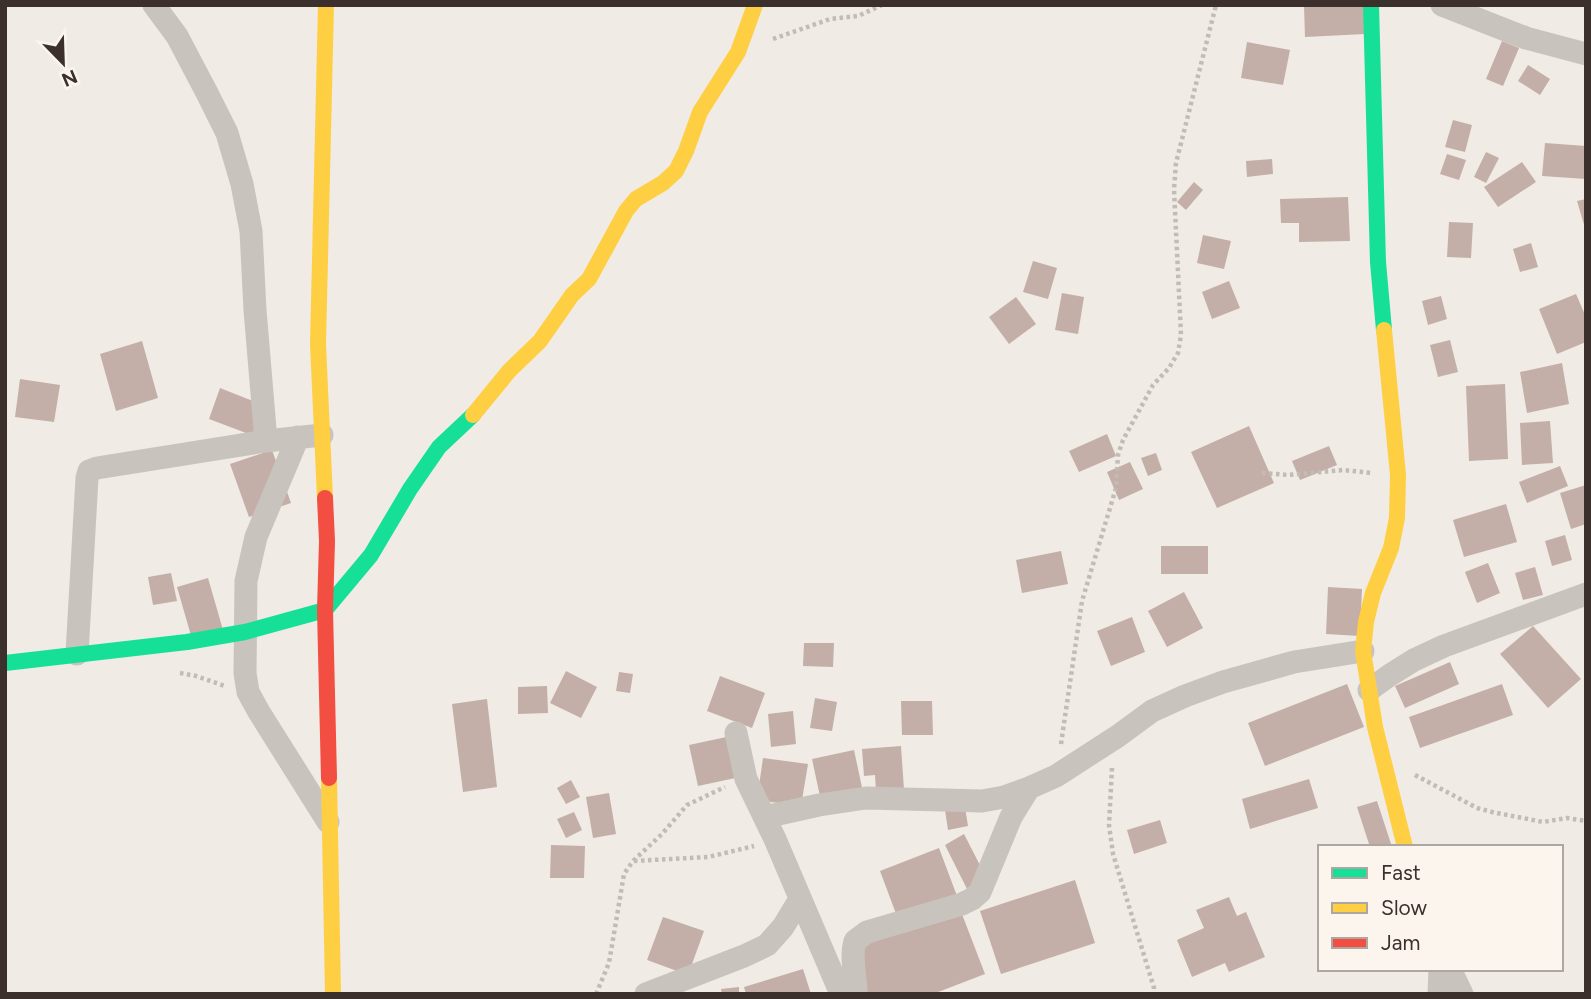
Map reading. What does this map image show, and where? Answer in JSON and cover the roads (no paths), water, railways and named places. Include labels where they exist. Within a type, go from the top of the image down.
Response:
[{"type":"street","points":[[154,5],[177,36],[227,133],[242,184],[251,231],[266,441]]},
{"type":"street","points":[[326,5],[318,344],[327,541],[325,610],[333,994]]},
{"type":"street","points":[[5,663],[128,650],[245,632],[325,610],[371,555],[410,489],[439,447],[471,418],[509,371],[540,341],[572,295],[589,279],[626,211],[636,200],[676,171],[700,112],[738,52],[755,5]]},
{"type":"street","points":[[1371,5],[1378,262],[1398,475],[1397,518],[1391,548],[1373,593],[1363,651],[1381,757],[1405,845]]},
{"type":"street","points":[[1443,5],[1526,38],[1586,54]]},
{"type":"street","points":[[78,654],[86,478],[89,471],[266,441],[322,435]]},
{"type":"street","points":[[298,437],[256,537],[246,581],[245,673],[248,692],[259,712],[328,821]]},
{"type":"street","points":[[1369,690],[1406,665],[1444,646],[1586,594]]},
{"type":"street","points":[[765,817],[866,798],[982,801],[1003,797],[1056,776],[1152,711],[1185,696],[1294,662],[1363,651]]},
{"type":"street","points":[[736,733],[746,779],[775,839],[841,994]]},
{"type":"street","points":[[856,994],[853,962],[855,941],[867,932],[962,904],[980,892],[1011,817],[1029,788]]},
{"type":"street","points":[[646,994],[744,956],[767,944],[783,927],[800,899]]},
{"type":"street","points":[[1439,994],[1440,971]]},
{"type":"street","points":[[1451,971],[1462,994]]}]
